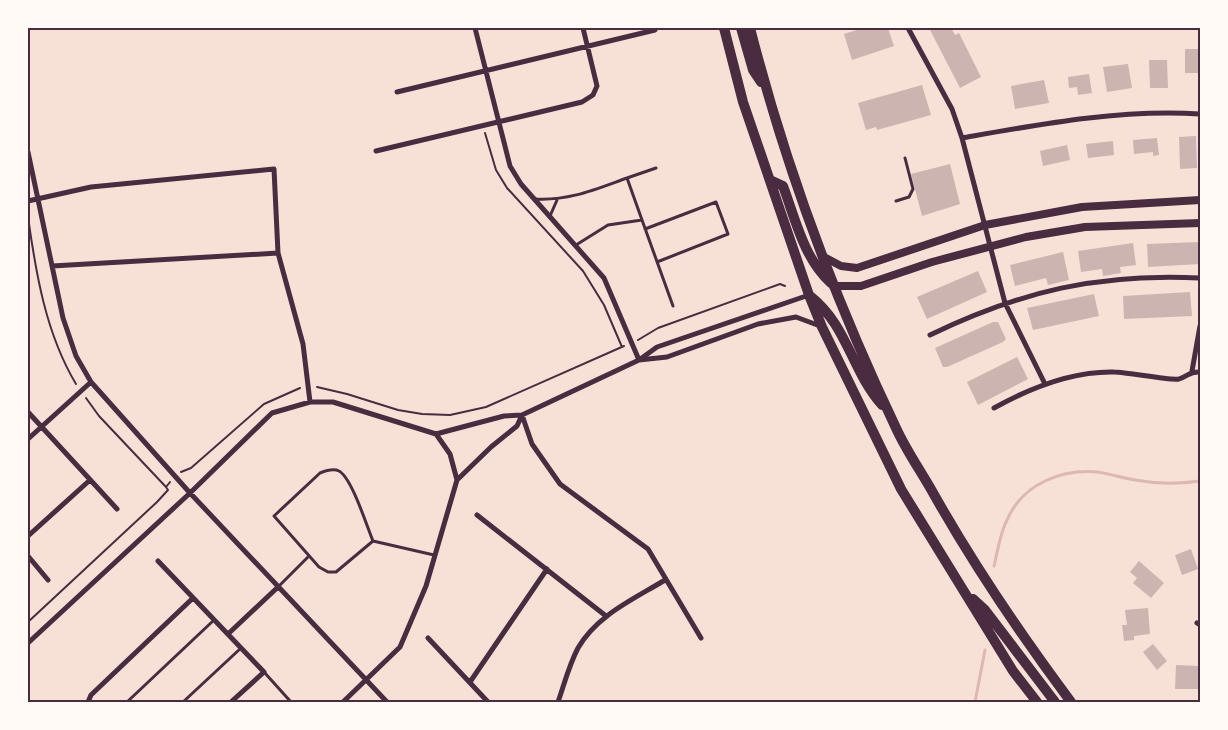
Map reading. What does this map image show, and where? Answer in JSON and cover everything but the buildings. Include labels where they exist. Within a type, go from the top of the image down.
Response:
[{"type":"highway","points":[[724,28],[743,102],[809,295],[822,327],[901,489],[1013,671],[1037,702]]},
{"type":"highway","points":[[741,28],[753,70],[766,89]]},
{"type":"highway","points":[[750,28],[766,89],[822,256],[833,286],[890,413],[954,530],[1039,660],[1069,702]]},
{"type":"highway","points":[[770,180],[783,186],[806,248],[820,274],[833,286]]},
{"type":"highway","points":[[809,295],[825,308],[837,324],[868,389],[890,413]]},
{"type":"highway","points":[[965,592],[985,610],[1055,702]]},
{"type":"street","points":[[475,28],[510,166],[535,200],[604,278],[639,360]]},
{"type":"street","points":[[376,151],[498,124],[582,102],[593,95],[597,86],[584,28]]},
{"type":"street","points":[[908,28],[952,109],[962,138],[1005,303],[1045,384]]},
{"type":"street","points":[[397,92],[655,30]]},
{"type":"street","points":[[962,138],[1087,117],[1169,112],[1200,114]]},
{"type":"street","points":[[28,152],[66,326],[76,356],[91,382],[190,493],[387,702]]},
{"type":"street","points":[[28,200],[91,187],[274,169],[278,253],[303,344],[310,402]]},
{"type":"street","points":[[822,256],[841,266],[857,268],[985,225],[1082,207],[1200,200]]},
{"type":"street","points":[[833,286],[861,286],[990,245],[1085,227],[1200,222]]},
{"type":"street","points":[[52,266],[278,253]]},
{"type":"street","points":[[930,335],[1005,303],[1084,282],[1128,277],[1200,278]]},
{"type":"street","points":[[28,643],[43,626],[190,493],[272,413],[310,402],[333,402],[436,434],[504,416],[522,416],[639,360],[657,347],[809,295]]},
{"type":"street","points":[[639,360],[667,357],[758,324],[796,318],[822,327]]},
{"type":"street","points":[[1192,371],[1200,326]]},
{"type":"street","points":[[994,408],[1023,391],[1045,384],[1094,374],[1113,372],[1179,379],[1192,371],[1200,372]]},
{"type":"street","points":[[28,439],[91,382]]},
{"type":"street","points":[[28,412],[117,509]]},
{"type":"street","points":[[344,702],[400,647],[426,586],[457,480],[517,426],[522,416]]},
{"type":"street","points":[[522,416],[532,444],[560,484],[648,549],[701,638]]},
{"type":"street","points":[[436,434],[450,454],[457,480]]},
{"type":"street","points":[[28,536],[90,480]]},
{"type":"street","points":[[477,515],[606,616]]},
{"type":"street","points":[[28,556],[48,580]]},
{"type":"street","points":[[158,561],[264,672],[231,702]]},
{"type":"street","points":[[470,682],[547,568]]},
{"type":"street","points":[[558,702],[578,649],[589,632],[606,616],[665,580]]},
{"type":"street","points":[[228,634],[278,587]]},
{"type":"street","points":[[88,702],[91,695],[193,598]]},
{"type":"street","points":[[428,638],[488,702]]},
{"type":"lane","points":[[896,201],[909,197],[913,190],[906,158]]},
{"type":"lane","points":[[535,200],[557,200],[577,196],[656,168]]},
{"type":"lane","points":[[627,178],[673,306]]},
{"type":"lane","points":[[550,216],[557,200]]},
{"type":"lane","points":[[646,229],[716,202],[728,234],[657,262]]},
{"type":"lane","points":[[576,245],[608,225],[642,220]]},
{"type":"lane","points":[[329,470],[339,471],[347,479],[373,542],[336,572],[328,572],[319,567],[274,516],[320,473],[329,470]]},
{"type":"lane","points":[[373,542],[434,555]]},
{"type":"lane","points":[[278,587],[309,556]]},
{"type":"lane","points":[[127,702],[214,620]]},
{"type":"lane","points":[[183,702],[241,648]]},
{"type":"lane","points":[[264,672],[291,702]]},
{"type":"path","points":[[313,387],[347,394],[398,410],[422,414],[450,415],[486,407],[622,347],[604,305],[582,271],[507,188],[496,170],[485,134]]},
{"type":"path","points":[[28,217],[33,256],[54,342],[75,381]]},
{"type":"path","points":[[646,336],[669,324],[780,284],[785,286]]},
{"type":"path","points":[[180,473],[197,462],[264,404],[296,388]]},
{"type":"path","points":[[28,622],[168,490],[99,416],[85,397]]},
{"type":"path","points":[[166,487],[170,483]]},
{"type":"waterway","points":[[994,566],[1003,529],[1015,506],[1034,487],[1058,476],[1071,473],[1098,472],[1151,482],[1176,483],[1200,481]]},
{"type":"waterway","points":[[975,702],[985,650]]}]
